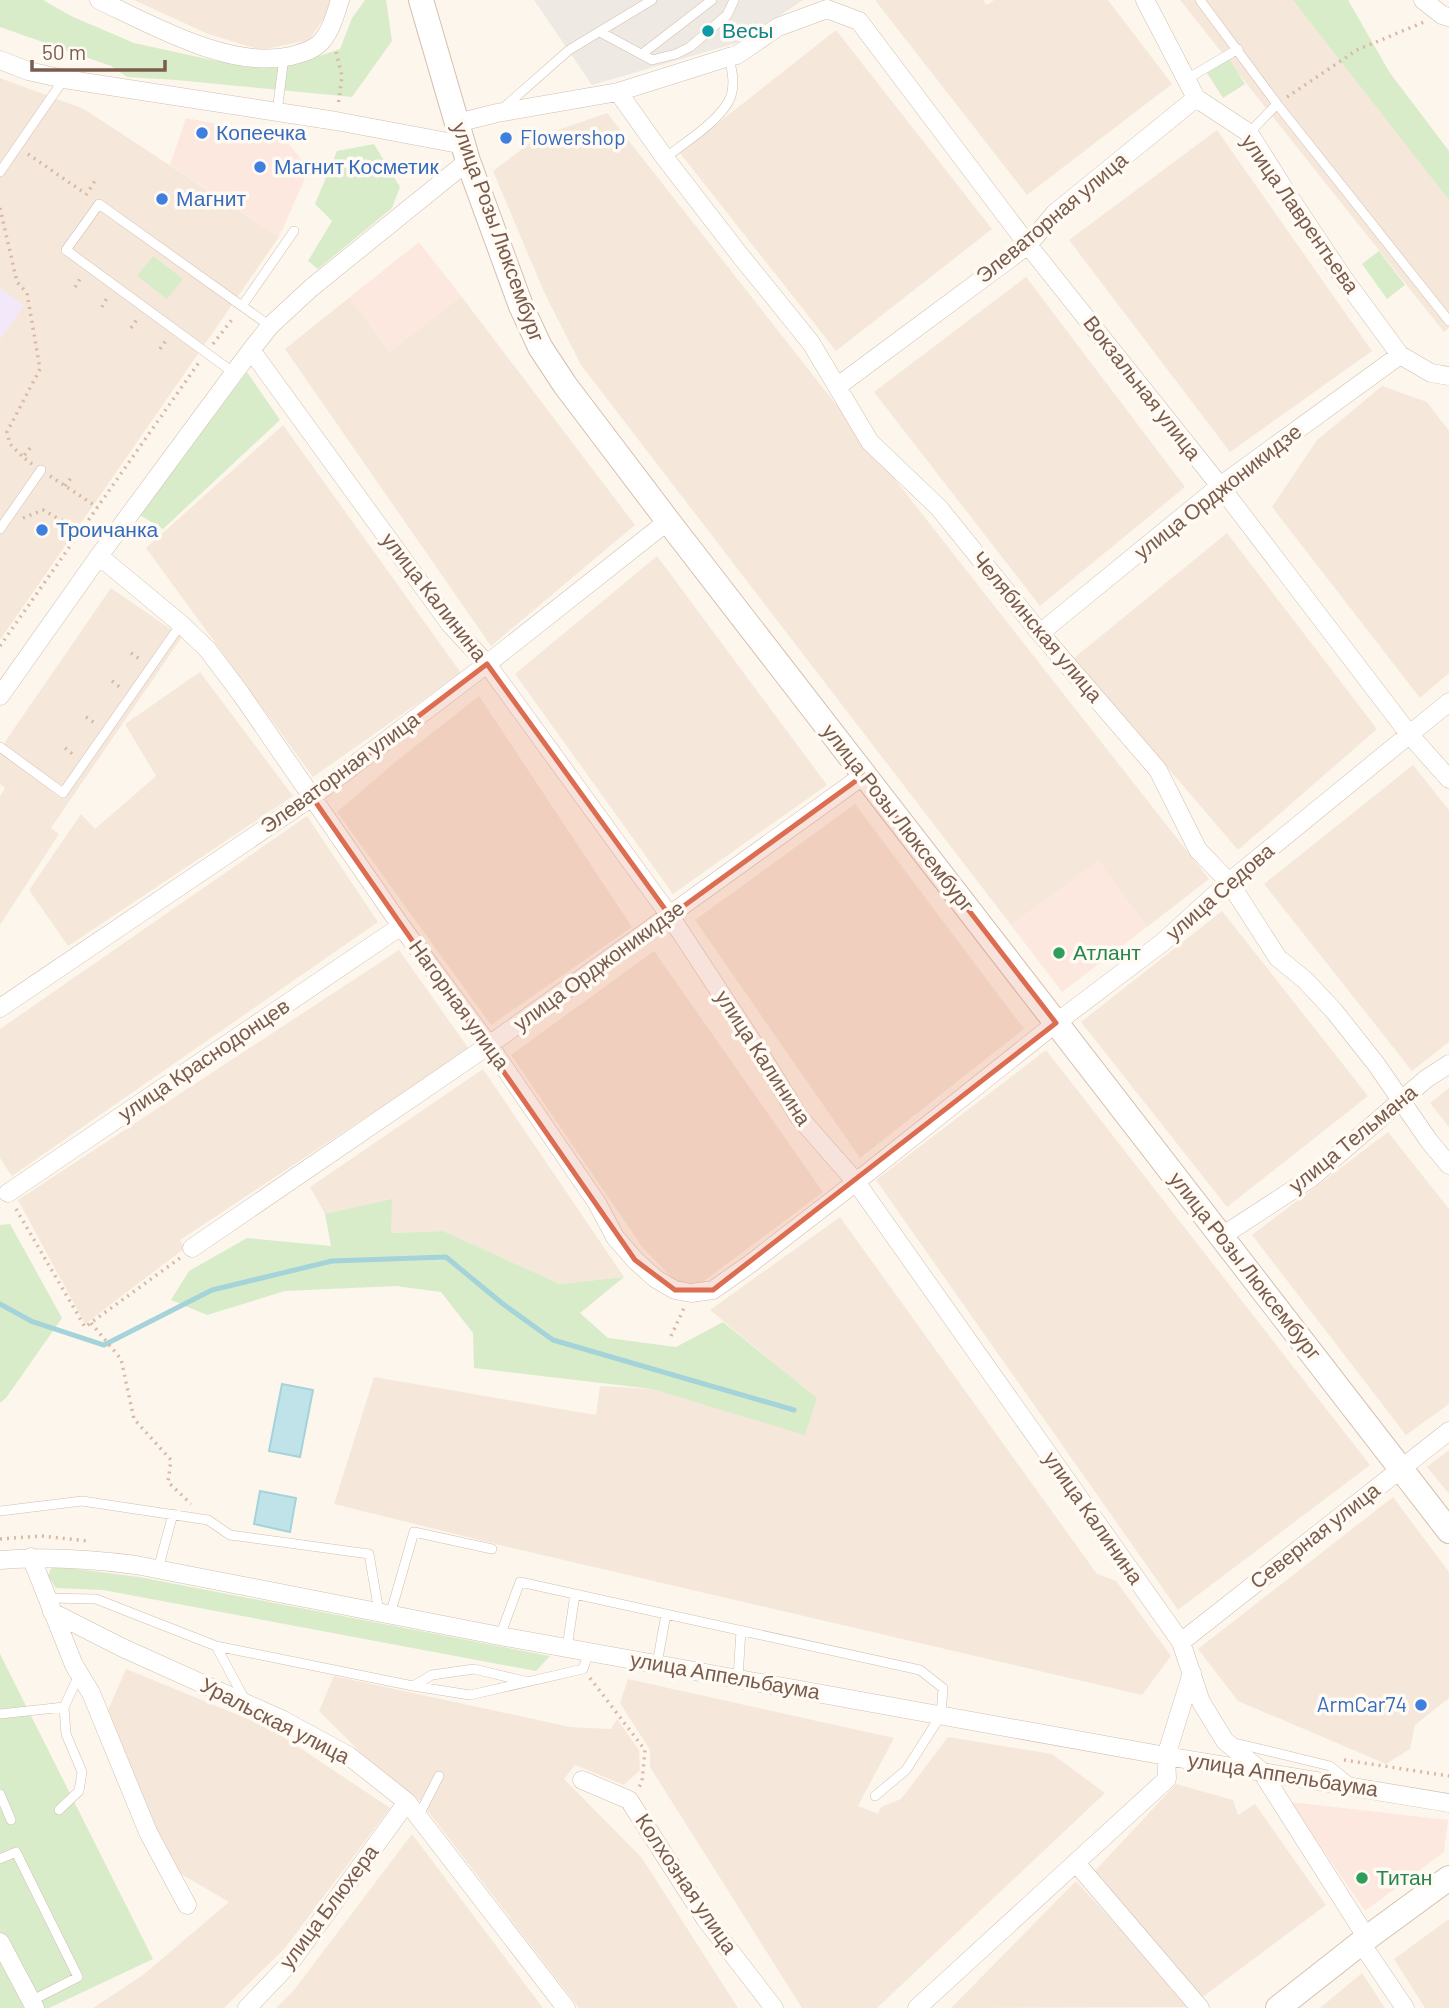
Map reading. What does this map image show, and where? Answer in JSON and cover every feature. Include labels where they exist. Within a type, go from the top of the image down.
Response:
[{"type":"street","points":[[99,0],[180,38],[208,48],[261,58],[284,57],[314,48],[330,29],[340,0]]},
{"type":"street","name":"улица Розы Люксембург","points":[[421,0],[463,143],[521,306],[540,346],[565,385],[1449,1531]]},
{"type":"street","points":[[1145,0],[1196,98]]},
{"type":"street","points":[[1423,0],[1446,16]]},
{"type":"street","name":"Вокзальная улица","points":[[729,57],[737,55],[778,27],[827,9],[859,20],[1028,245],[1220,486],[1409,734],[1449,779]]},
{"type":"street","points":[[0,696],[99,556],[270,326],[497,113],[618,92],[729,57]]},
{"type":"street","points":[[0,60],[28,71],[64,79],[463,143]]},
{"type":"street","name":"Челябинская улица","points":[[618,92],[665,158],[811,343],[870,442],[939,509],[1040,633],[1158,770],[1198,850],[1228,882],[1278,958],[1305,980],[1334,1011],[1449,1165]]},
{"type":"street","name":"Элеваторная улица","points":[[838,386],[1028,245],[1055,214],[1196,98]]},
{"type":"street","name":"улица Лаврентьева","points":[[1196,98],[1250,133],[1342,276],[1400,355],[1431,373],[1449,376]]},
{"type":"street","name":"улица Калинина","points":[[251,350],[450,624],[487,664],[670,916],[799,1118],[856,1182],[1181,1642],[1201,1702],[1225,1741],[1261,1771]]},
{"type":"street","name":"улица Орджоникидзе","points":[[1040,633],[1220,486],[1400,355]]},
{"type":"street","name":"Элеваторная улица","points":[[0,1008],[312,797],[487,664],[668,521]]},
{"type":"street","name":"Нагорная улица","points":[[99,556],[208,650],[401,926],[489,1045],[597,1203],[615,1237],[656,1279],[675,1290],[691,1293]]},
{"type":"street","name":"улица Седова","points":[[856,1182],[1163,942],[1228,882],[1449,702]]},
{"type":"street","name":"улица Орджоникидзе","points":[[192,1248],[489,1045],[864,775]]},
{"type":"street","name":"улица Краснодонцев","points":[[4,1188],[401,926]]},
{"type":"street","name":"улица Тельмана","points":[[1222,1236],[1311,1178],[1426,1079],[1449,1064]]},
{"type":"street","points":[[691,1293],[713,1290],[856,1182]]},
{"type":"street","name":"Северная улица","points":[[1181,1642],[1449,1431]]},
{"type":"street","points":[[31,1557],[74,1665],[91,1693],[148,1832],[187,1905]]},
{"type":"street","name":"улица Аппельбаума","points":[[0,1560],[31,1557],[84,1558],[158,1569],[500,1636],[1167,1756],[1448,1799]]},
{"type":"street","name":"Уральская улица","points":[[49,1605],[123,1648],[283,1720],[349,1756],[407,1802],[566,2008]]},
{"type":"street","points":[[917,2008],[1167,1779],[1167,1756],[1192,1673]]},
{"type":"street","points":[[1261,1771],[1405,2008]]},
{"type":"street","name":"Колхозная улица","points":[[582,1780],[629,1800],[706,1920],[774,2008]]},
{"type":"street","name":"улица Блюхера","points":[[247,2008],[290,1963],[407,1802]]},
{"type":"street","points":[[1076,1863],[1200,2008]]},
{"type":"street","points":[[1278,2008],[1449,1878]]},
{"type":"street","points":[[0,1942],[33,2004]]},
{"type":"lane","points":[[497,113],[569,50],[652,0]]},
{"type":"lane","points":[[642,54],[712,0]]},
{"type":"lane","points":[[600,32],[652,60],[690,47],[727,15],[734,0]]},
{"type":"lane","points":[[1200,0],[1278,104],[1449,321]]},
{"type":"lane","points":[[1187,79],[1238,49]]},
{"type":"lane","points":[[277,112],[284,57]]},
{"type":"lane","points":[[665,158],[717,117],[730,98],[734,78],[729,57]]},
{"type":"lane","points":[[0,172],[64,79]]},
{"type":"lane","points":[[1250,133],[1278,104]]},
{"type":"lane","points":[[234,373],[66,250],[99,204],[270,326]]},
{"type":"lane","points":[[242,306],[295,231]]},
{"type":"lane","points":[[1,528],[41,470]]},
{"type":"lane","points":[[0,747],[63,793],[181,624]]},
{"type":"lane","points":[[0,1511],[82,1501],[208,1520],[230,1535],[369,1554],[384,1613]]},
{"type":"lane","points":[[158,1569],[173,1514]]},
{"type":"lane","points":[[384,1613],[414,1532],[492,1549]]},
{"type":"lane","points":[[500,1636],[520,1582],[920,1670],[943,1688],[941,1715],[906,1770],[876,1796]]},
{"type":"lane","points":[[567,1648],[575,1594]]},
{"type":"lane","points":[[49,1605],[96,1599],[216,1646],[470,1695],[583,1669],[589,1652]]},
{"type":"lane","points":[[657,1664],[666,1614]]},
{"type":"lane","points":[[738,1678],[741,1630]]},
{"type":"lane","points":[[216,1646],[248,1704]]},
{"type":"lane","points":[[413,1686],[432,1675],[474,1669],[529,1682]]},
{"type":"lane","points":[[59,1810],[79,1791],[82,1772],[66,1734],[64,1707],[79,1675]]},
{"type":"lane","points":[[0,1714],[64,1707]]},
{"type":"lane","points":[[1225,1741],[1330,1766],[1356,1787]]},
{"type":"lane","points":[[418,1817],[439,1776]]},
{"type":"lane","points":[[0,1794],[11,1820]]},
{"type":"lane","points":[[0,1859],[16,1852],[78,1978],[33,2004]]},
{"type":"path","points":[[1278,104],[1357,50],[1446,16]]},
{"type":"path","points":[[330,29],[342,76],[336,121]]},
{"type":"path","points":[[18,146],[86,194]]},
{"type":"path","points":[[0,208],[17,282],[27,293],[40,369],[7,432],[10,444],[23,457],[97,507]]},
{"type":"path","points":[[0,646],[206,352],[242,306]]},
{"type":"path","points":[[23,457],[30,448]]},
{"type":"path","points":[[65,486],[71,478]]},
{"type":"path","points":[[1,528],[43,510],[81,531]]},
{"type":"path","points":[[4,1188],[85,1328],[192,1248]]},
{"type":"path","points":[[671,1336],[691,1293]]},
{"type":"path","points":[[91,1324],[121,1359],[134,1419],[171,1460],[168,1482],[208,1520]]},
{"type":"path","points":[[583,1669],[645,1750],[642,1782],[629,1800]]},
{"type":"highlighted area","points":[[487,664],[670,916],[864,775],[1056,1023],[713,1290],[675,1290],[635,1260],[312,797]]},
{"type":"shaded area","points":[[134,0],[332,0],[331,8],[309,40],[261,50],[208,34]]},
{"type":"shaded area","points":[[534,0],[803,0],[740,42],[592,85]]},
{"type":"shaded area","points":[[875,0],[983,0],[987,5],[994,0],[1108,0],[1172,84],[1027,195]]},
{"type":"shaded area","points":[[1180,0],[1309,0],[1449,177],[1449,328],[1444,332]]},
{"type":"shaded area","points":[[836,30],[992,229],[836,351],[680,153]]},
{"type":"shaded area","points":[[0,78],[84,109],[279,237],[0,640],[0,339],[23,305],[0,288]]},
{"type":"shaded area","points":[[607,113],[1209,879],[1147,927],[1098,862],[1011,925],[581,365],[544,292],[493,171],[538,137]]},
{"type":"shaded area","points":[[186,118],[282,136],[309,169],[279,237],[170,165]]},
{"type":"shaded area","points":[[1217,130],[1372,351],[1230,452],[1069,240]]},
{"type":"shaded area","points":[[419,242],[461,296],[389,352],[350,297]]},
{"type":"shaded area","points":[[1026,277],[1185,487],[1040,606],[874,392]]},
{"type":"shaded area","points":[[0,288],[24,305],[0,339]]},
{"type":"shaded area","points":[[461,296],[635,525],[491,646],[285,349],[350,297],[389,352]]},
{"type":"shaded area","points":[[1382,386],[1427,402],[1449,431],[1449,673],[1420,698],[1272,507],[1317,440]]},
{"type":"shaded area","points":[[283,425],[461,673],[313,777],[146,548]]},
{"type":"shaded area","points":[[1227,533],[1377,729],[1238,850],[1074,658]]},
{"type":"shaded area","points":[[657,556],[827,785],[673,894],[515,674]]},
{"type":"shaded area","points":[[111,588],[182,637],[51,828],[59,834],[0,925],[0,796],[5,788],[0,784],[0,749]]},
{"type":"shaded area","points":[[200,672],[293,796],[68,946],[29,890],[81,814],[95,829],[156,776],[125,724]]},
{"type":"shaded area","points":[[479,696],[632,927],[491,1025],[337,812]]},
{"type":"shaded area","points":[[1413,765],[1449,810],[1449,1042],[1412,1071],[1264,884]]},
{"type":"shaded area","points":[[855,804],[1024,1029],[860,1158],[695,920]]},
{"type":"shaded area","points":[[307,816],[378,922],[12,1176],[0,1158],[0,1029]]},
{"type":"shaded area","points":[[1099,861],[1147,927],[1062,992],[1011,925]]},
{"type":"shaded area","points":[[1222,911],[1368,1096],[1227,1207],[1081,1022]]},
{"type":"shaded area","points":[[399,950],[469,1049],[180,1240],[185,1248],[85,1324],[18,1200]]},
{"type":"shaded area","points":[[654,951],[823,1192],[696,1287],[674,1280],[643,1248],[511,1055]]},
{"type":"shaded area","points":[[1046,1050],[1370,1465],[1178,1610],[876,1180]]},
{"type":"shaded area","points":[[483,1069],[624,1277],[560,1284],[443,1231],[391,1233],[391,1200],[325,1214],[310,1187]]},
{"type":"shaded area","points":[[1449,1088],[1449,1127],[1430,1103]]},
{"type":"shaded area","points":[[1388,1132],[1449,1209],[1449,1404],[1406,1435],[1252,1235]]},
{"type":"shaded area","points":[[840,1217],[1097,1574],[1116,1581],[1171,1656],[1142,1695],[334,1504],[374,1377],[596,1415],[600,1386],[652,1389],[805,1434],[816,1398],[710,1310]]},
{"type":"shaded area","points":[[1449,1450],[1449,1494],[1427,1467]]},
{"type":"shaded area","points":[[1393,1497],[1449,1572],[1449,1698],[1415,1725],[1410,1749],[1386,1764],[1238,1701],[1198,1649]]},
{"type":"shaded area","points":[[126,1669],[270,1728],[390,1808],[285,1948],[224,2008],[93,2008],[143,1975],[229,1902],[152,1857],[103,1721]]},
{"type":"shaded area","points":[[334,1676],[570,1727],[611,1729],[617,1719],[639,1750],[640,1770],[624,1785],[575,1765],[564,1779],[642,1858],[738,2008],[579,2008],[421,1802],[361,1753],[319,1711]]},
{"type":"shaded area","points":[[628,1679],[894,1738],[858,1806],[878,1814],[881,1807],[901,1799],[948,1737],[1052,1754],[1105,1793],[877,2008],[802,2008],[650,1767],[650,1750],[620,1703]]},
{"type":"shaded area","points":[[1176,1784],[1233,1800],[1238,1815],[1255,1804],[1326,1905],[1200,1999],[1094,1872]]},
{"type":"shaded area","points":[[1290,1802],[1448,1820],[1444,1852],[1365,1911]]},
{"type":"shaded area","points":[[412,1834],[543,2008],[276,2008],[294,1990]]},
{"type":"shaded area","points":[[1076,1881],[1191,2007],[951,2008]]},
{"type":"shaded area","points":[[1449,1919],[1449,2008],[1425,2008],[1394,1959]]},
{"type":"shaded area","points":[[1362,1973],[1385,2008],[1320,2008]]},
{"type":"green space","points":[[0,0],[43,0],[71,16],[134,43],[221,62],[299,63],[340,49],[352,18],[365,0],[386,0],[392,41],[352,97],[127,77],[111,66],[0,27]]},
{"type":"green space","points":[[1293,0],[1348,0],[1390,73],[1449,151],[1449,200]]},
{"type":"green space","points":[[1229,59],[1245,84],[1223,98],[1207,73]]},
{"type":"green space","points":[[374,144],[400,187],[392,208],[318,269],[308,261],[332,221],[315,204],[337,151]]},
{"type":"green space","points":[[1379,251],[1405,285],[1387,299],[1362,264]]},
{"type":"green space","points":[[153,256],[183,279],[167,299],[137,276]]},
{"type":"green space","points":[[247,372],[280,420],[163,529],[138,514]]},
{"type":"green space","points":[[392,1199],[391,1233],[443,1231],[560,1284],[624,1277],[580,1313],[608,1338],[676,1347],[723,1322],[817,1398],[805,1435],[652,1389],[474,1368],[473,1333],[441,1292],[396,1286],[285,1291],[207,1315],[171,1300],[189,1271],[247,1238],[331,1246],[325,1214]]},
{"type":"green space","points":[[10,1224],[62,1318],[0,1403],[0,1225]]},
{"type":"green space","points":[[52,1566],[139,1577],[550,1656],[536,1671],[103,1590],[56,1588],[48,1576]]},
{"type":"green space","points":[[0,1654],[153,1959],[49,2008],[0,2008]]},
{"type":"water","points":[[282,1384],[313,1390],[300,1457],[269,1451]]},
{"type":"water","points":[[260,1491],[296,1498],[290,1532],[254,1524]]},
{"type":"waterway","points":[[0,1304],[31,1321],[104,1345],[212,1290],[332,1261],[446,1257],[503,1304],[553,1340],[794,1410]]},
{"type":"place","name":"Весы","points":[[708,31]]},
{"type":"place","name":"Копеечка","points":[[202,133]]},
{"type":"place","name":"Flowershop","points":[[506,138]]},
{"type":"place","name":"Магнит Косметик","points":[[260,167]]},
{"type":"place","name":"Магнит","points":[[162,199]]},
{"type":"place","name":"Троичанка","points":[[42,530]]},
{"type":"place","name":"Атлант","points":[[1059,953]]},
{"type":"place","name":"ArmCar74","points":[[1421,1705]]},
{"type":"place","name":"Титан","points":[[1362,1878]]}]
